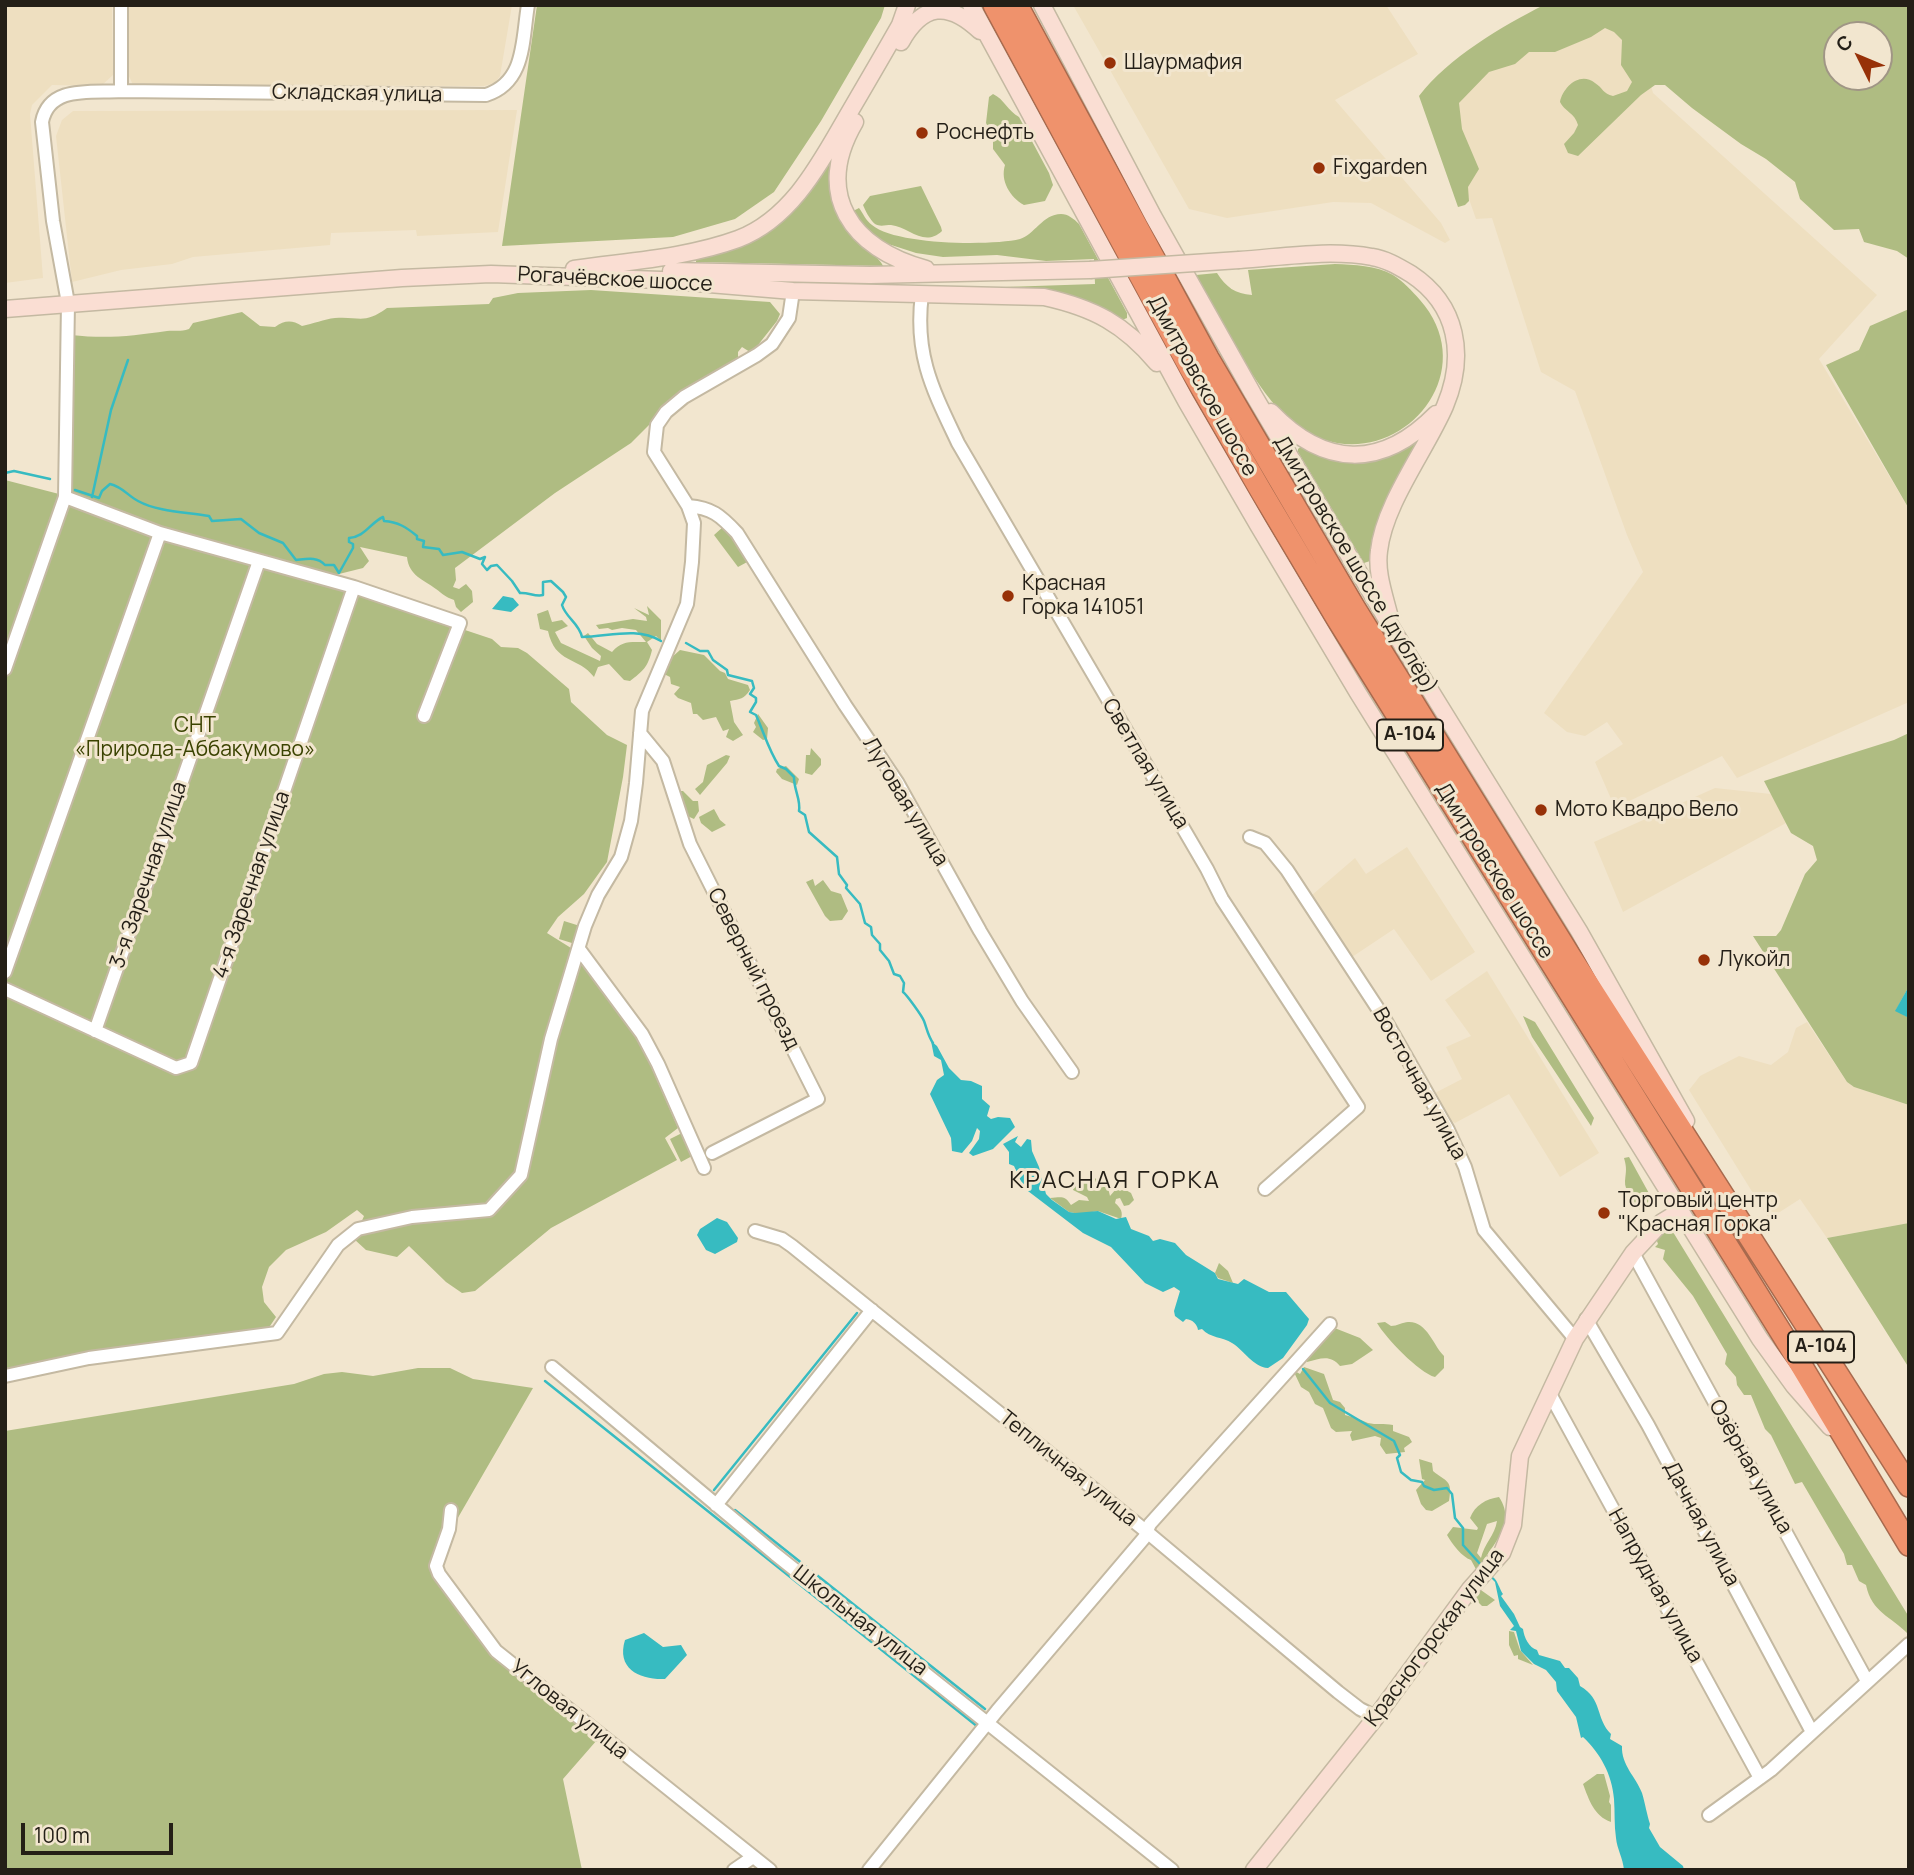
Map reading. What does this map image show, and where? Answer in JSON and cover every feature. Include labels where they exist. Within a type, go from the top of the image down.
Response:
[{"type":"highway","name":"Дмитровское шоссе","points":[[994,5],[1190,368],[1261,491],[1343,628],[1789,1345],[1909,1545]]},
{"type":"highway","name":"Дмитровское шоссе","points":[[1017,5],[1208,358],[1278,480],[1555,933],[1909,1486]]},
{"type":"main road","points":[[491,274],[575,268],[716,246],[740,238],[776,216],[810,178],[900,25],[907,5]]},
{"type":"main road","points":[[971,5],[1186,401],[1358,693],[1767,1349],[1794,1386],[1850,1450]]},
{"type":"main road","name":"Дмитровское шоссе (дублёр)","points":[[1042,5],[1153,216],[1253,394],[1393,630],[1578,931],[1678,1105],[1721,1190]]},
{"type":"main road","points":[[946,274],[910,265],[871,245],[856,231],[838,195],[838,164],[849,132],[908,28],[923,15],[933,10],[950,10],[960,14],[980,30],[993,47]]},
{"type":"main road","points":[[575,268],[857,275],[946,274],[1090,270],[1324,253],[1375,257],[1399,266],[1439,299],[1451,322],[1457,347],[1455,381],[1429,442],[1383,532],[1379,570],[1393,630]]},
{"type":"main road","name":"Рогачёвское шоссе","points":[[5,309],[491,274],[661,280],[793,291],[1044,298],[1074,304],[1101,314],[1122,328],[1144,347],[1186,401]]},
{"type":"main road","points":[[1253,394],[1285,427],[1304,440],[1328,452],[1348,454],[1372,453],[1395,446],[1422,429],[1445,405]]},
{"type":"main road","name":"Красногорская улица","points":[[1254,1870],[1376,1717],[1508,1541],[1515,1515],[1520,1455],[1575,1339],[1633,1253],[1662,1222],[1680,1211]]},
{"type":"street","points":[[121,5],[121,91]]},
{"type":"street","name":"Складская улица","points":[[68,303],[53,221],[42,122],[44,112],[55,98],[64,94],[121,91],[486,95],[499,91],[514,75],[528,5]]},
{"type":"street","points":[[5,1376],[89,1357],[276,1333],[338,1245],[358,1229],[412,1217],[489,1210],[521,1175],[551,1039],[585,926],[598,895],[621,857],[632,808],[641,716],[687,604],[694,523],[688,506],[654,453],[657,425],[666,412],[684,397],[772,344],[789,318],[793,291]]},
{"type":"street","name":"Светлая улица","points":[[922,294],[919,318],[921,348],[931,385],[958,443],[1222,899],[1358,1107],[1265,1189]]},
{"type":"street","points":[[5,669],[65,497],[68,303]]},
{"type":"street","points":[[65,497],[160,533],[355,587],[460,623],[424,716]]},
{"type":"street","name":"Луговая улица","points":[[688,506],[708,507],[737,533],[897,782],[1022,1001],[1072,1072]]},
{"type":"street","points":[[5,972],[160,533]]},
{"type":"street","name":"3-я Заречная улица","points":[[95,1031],[259,561]]},
{"type":"street","name":"4-я Заречная улица","points":[[95,1031],[176,1068],[191,1063],[355,587]]},
{"type":"street","name":"Северный проезд","points":[[640,733],[663,761],[690,844],[818,1099],[712,1153]]},
{"type":"street","name":"Восточная улица","points":[[1250,837],[1265,843],[1287,870],[1384,1018],[1448,1130],[1465,1167],[1484,1230],[1575,1339]]},
{"type":"street","points":[[579,949],[642,1034],[704,1168]]},
{"type":"street","points":[[5,989],[95,1031]]},
{"type":"street","name":"Тепличная улица","points":[[755,1231],[782,1240],[872,1310],[1147,1532],[1338,1692],[1360,1709],[1376,1717]]},
{"type":"street","name":"Озёрная улица","points":[[1633,1253],[1867,1681]]},
{"type":"street","points":[[716,1505],[872,1310]]},
{"type":"street","name":"Дачная улица","points":[[1586,1319],[1654,1437],[1812,1731]]},
{"type":"street","points":[[869,1870],[1147,1532],[1150,1524],[1330,1324]]},
{"type":"street","name":"Школьная улица","points":[[552,1367],[716,1505],[1172,1870]]},
{"type":"street","name":"Напрудная улица","points":[[1550,1394],[1760,1778]]},
{"type":"street","name":"Угловая улица","points":[[452,1510],[449,1529],[436,1566],[439,1574],[496,1651],[770,1870]]},
{"type":"street","points":[[1709,1815],[1760,1778],[1909,1644]]},
{"type":"street","points":[[734,1870],[753,1857]]},
{"type":"shaded area","points":[[5,5],[112,5],[113,75],[101,86],[52,85],[32,105],[30,114],[43,278],[5,283]]},
{"type":"shaded area","points":[[128,5],[512,5],[500,76],[495,83],[484,86],[133,85],[128,74]]},
{"type":"shaded area","points":[[1073,5],[1386,5],[1418,54],[1335,100],[1441,223],[1450,240],[1445,243],[1371,203],[1333,202],[1227,218],[1189,209]]},
{"type":"shaded area","points":[[1609,6],[1638,41],[1653,93],[1877,295],[1819,359],[1909,509],[1909,702],[1737,778],[1722,756],[1615,808],[1595,762],[1623,744],[1607,722],[1585,736],[1567,732],[1544,713],[1643,572],[1575,391],[1541,372],[1492,218],[1476,219],[1440,116],[1443,101],[1513,53]]},
{"type":"shaded area","points":[[517,110],[498,232],[417,236],[416,230],[331,233],[330,245],[193,257],[172,264],[121,270],[72,282],[56,136],[62,120],[73,111]]},
{"type":"shaded area","points":[[1715,788],[1771,794],[1786,823],[1623,912],[1594,842]]},
{"type":"shaded area","points":[[1407,847],[1475,952],[1431,981],[1394,929],[1352,957],[1312,895],[1355,858],[1366,874]]},
{"type":"shaded area","points":[[1487,971],[1599,1153],[1560,1177],[1509,1094],[1455,1123],[1447,1119],[1433,1094],[1462,1079],[1446,1047],[1471,1036],[1445,1000]]},
{"type":"shaded area","points":[[1807,1022],[1847,1082],[1854,1087],[1909,1105],[1909,1223],[1827,1238],[1800,1199],[1769,1219],[1689,1090],[1700,1076],[1739,1056],[1771,1065],[1788,1052],[1796,1028]]},
{"type":"green space","points":[[537,5],[885,5],[881,18],[821,121],[774,192],[735,219],[673,237],[502,246]]},
{"type":"green space","points":[[1544,5],[1909,5],[1909,259],[1897,251],[1864,242],[1859,229],[1834,230],[1800,199],[1795,182],[1692,108],[1665,85],[1655,85],[1641,95],[1578,156],[1568,153],[1564,144],[1578,125],[1560,102],[1568,86],[1578,80],[1589,80],[1613,96],[1627,91],[1632,82],[1621,65],[1622,40],[1605,28],[1555,52],[1529,52],[1515,64],[1489,72],[1459,103],[1462,129],[1479,169],[1468,187],[1469,201],[1458,207],[1419,96],[1460,56]]},
{"type":"green space","points":[[993,94],[1019,117],[1049,173],[1053,185],[1045,201],[1024,205],[1014,198],[1007,188],[1005,165],[993,149],[993,137],[986,123],[989,97]]},
{"type":"green space","points":[[830,161],[833,164],[836,192],[846,227],[883,266],[696,262],[696,259],[729,249]]},
{"type":"green space","points":[[921,186],[942,231],[929,238],[891,225],[877,225],[863,205],[870,196]]},
{"type":"green space","points":[[859,208],[870,223],[884,232],[921,240],[966,243],[1020,239],[1049,217],[1066,215],[1079,224],[1127,313],[1127,318],[1122,320],[1004,290],[1005,287],[1095,284],[1094,259],[1046,261],[997,255],[943,257],[916,253],[879,241],[868,233],[853,211]]},
{"type":"green space","points":[[1335,264],[1372,267],[1393,275],[1420,300],[1439,332],[1443,363],[1434,393],[1416,418],[1390,436],[1359,444],[1325,440],[1292,422],[1278,409],[1252,374],[1196,275],[1217,273],[1232,289],[1252,295],[1248,270]]},
{"type":"green space","name":"СНТ «Природа-Аббакумово»","points":[[591,290],[770,302],[780,314],[754,350],[750,352],[742,347],[738,352],[738,360],[685,389],[631,443],[555,493],[455,568],[456,580],[453,587],[459,589],[466,584],[472,591],[473,602],[461,612],[454,600],[414,573],[407,557],[360,547],[369,561],[363,568],[335,575],[465,619],[462,629],[492,639],[501,647],[518,648],[527,653],[569,689],[571,702],[607,735],[627,745],[607,862],[584,894],[558,917],[547,933],[571,948],[639,1039],[678,1128],[665,1138],[677,1160],[551,1228],[475,1291],[462,1293],[446,1282],[409,1246],[397,1257],[366,1250],[354,1239],[364,1216],[357,1210],[326,1232],[286,1250],[269,1267],[262,1287],[264,1302],[276,1317],[266,1332],[135,1346],[5,1369],[5,480],[59,494],[71,335],[119,336],[183,330],[189,329],[193,323],[242,312],[260,326],[275,327],[288,322],[302,326],[335,318],[367,318],[387,308],[489,304],[493,298],[518,293]]},
{"type":"green space","points":[[1909,309],[1909,509],[1826,365],[1859,350],[1870,326]]},
{"type":"green space","points":[[1413,442],[1418,444],[1381,515],[1370,561],[1364,563],[1298,449],[1303,445],[1326,456]]},
{"type":"green space","points":[[724,526],[749,561],[738,567],[714,535]]},
{"type":"green space","points":[[647,606],[661,620],[661,641],[656,636],[647,642],[652,650],[649,661],[630,681],[624,680],[609,664],[598,667],[594,677],[588,670],[561,655],[551,642],[548,631],[540,629],[537,614],[548,610],[552,622],[562,620],[568,626],[555,632],[561,643],[600,661],[601,656],[584,636],[588,633],[597,644],[612,652],[623,644],[646,642],[636,630],[599,629],[596,625],[633,619],[647,621],[646,617],[634,608],[649,615]]},
{"type":"green space","points":[[680,650],[704,655],[725,673],[728,679],[748,685],[750,690],[746,695],[730,701],[734,722],[743,735],[733,741],[726,737],[729,729],[723,731],[716,717],[703,720],[693,714],[691,703],[674,694],[680,687],[671,684],[670,677],[662,673],[671,658]]},
{"type":"green space","points":[[758,714],[768,728],[767,739],[763,740],[753,732]]},
{"type":"green space","points":[[1909,733],[1909,986],[1896,1010],[1909,1018],[1909,1105],[1854,1087],[1847,1082],[1753,936],[1776,936],[1805,874],[1817,860],[1813,846],[1791,833],[1764,781]]},
{"type":"green space","points":[[811,748],[821,759],[821,765],[812,775],[805,773],[806,755],[810,755]]},
{"type":"green space","points":[[726,755],[730,756],[727,763],[700,795],[695,789],[703,782],[707,765]]},
{"type":"green space","points":[[786,766],[799,779],[797,785],[782,779],[776,772]]},
{"type":"green space","points":[[677,791],[683,791],[693,801],[698,801],[699,811],[694,819],[683,814]]},
{"type":"green space","points":[[714,809],[726,825],[712,832],[701,823],[699,817]]},
{"type":"green space","points":[[813,879],[815,886],[823,880],[831,891],[841,894],[848,911],[842,920],[830,921],[825,916],[806,882]]},
{"type":"green space","points":[[564,921],[580,926],[575,944],[559,939]]},
{"type":"green space","points":[[1523,1016],[1535,1022],[1594,1118],[1591,1126],[1532,1037]]},
{"type":"green space","points":[[684,1132],[694,1155],[681,1162],[670,1139]]},
{"type":"green space","points":[[1629,1157],[1656,1206],[1641,1211],[1628,1193],[1624,1158]]},
{"type":"green space","points":[[1086,1176],[1100,1182],[1102,1188],[1106,1180],[1110,1196],[1116,1189],[1131,1193],[1134,1200],[1129,1205],[1124,1206],[1120,1198],[1116,1199],[1115,1203],[1122,1212],[1121,1219],[1098,1211],[1080,1214],[1069,1212],[1050,1198],[1062,1197],[1071,1205],[1079,1200],[1089,1201],[1087,1197],[1073,1190],[1075,1181],[1082,1181]]},
{"type":"green space","points":[[1909,1223],[1909,1368],[1827,1238]]},
{"type":"green space","points":[[1657,1231],[1673,1232],[1909,1617],[1908,1634],[1877,1608],[1866,1585],[1859,1581],[1852,1565],[1847,1565],[1844,1554],[1802,1482],[1795,1484],[1771,1435],[1765,1429],[1751,1395],[1744,1395],[1737,1385],[1736,1377],[1725,1364],[1727,1354],[1693,1296],[1663,1259],[1665,1250],[1655,1247],[1658,1244]]},
{"type":"green space","points":[[1219,1263],[1228,1271],[1233,1283],[1218,1278],[1215,1273]]},
{"type":"green space","points":[[1385,1322],[1391,1326],[1408,1322],[1420,1325],[1444,1356],[1444,1368],[1435,1377],[1420,1369],[1377,1323]]},
{"type":"green space","points":[[1332,1327],[1360,1338],[1373,1350],[1352,1364],[1340,1366],[1325,1358],[1307,1362],[1305,1355]]},
{"type":"green space","points":[[1304,1367],[1324,1374],[1333,1400],[1340,1402],[1345,1408],[1345,1415],[1368,1423],[1393,1425],[1393,1431],[1409,1437],[1412,1442],[1404,1448],[1405,1452],[1386,1454],[1380,1445],[1381,1438],[1375,1436],[1352,1441],[1352,1431],[1336,1432],[1331,1428],[1323,1408],[1315,1404],[1309,1392],[1301,1387],[1293,1370],[1300,1374]]},
{"type":"green space","points":[[418,1368],[450,1368],[473,1379],[533,1388],[430,1566],[487,1651],[597,1740],[563,1779],[582,1870],[5,1870],[5,1431],[294,1384],[324,1374],[342,1372],[373,1376]]},
{"type":"green space","points":[[1419,1459],[1432,1463],[1433,1471],[1449,1485],[1449,1501],[1432,1511],[1426,1510],[1421,1504],[1416,1490],[1425,1480],[1422,1479]]},
{"type":"green space","points":[[1499,1497],[1504,1508],[1503,1528],[1478,1573],[1471,1560],[1458,1550],[1447,1535],[1453,1527],[1477,1530],[1470,1518],[1472,1513],[1485,1501]],"holes":[[[1497,1521],[1484,1548],[1481,1558],[1477,1553],[1487,1524]]]},
{"type":"green space","points":[[1478,1588],[1495,1600],[1487,1606],[1478,1602],[1472,1604],[1469,1601]]},
{"type":"green space","points":[[1509,1631],[1514,1632],[1520,1650],[1533,1665],[1518,1659],[1518,1655],[1514,1656],[1509,1645]]},
{"type":"green space","points":[[1597,1774],[1604,1774],[1610,1796],[1611,1822],[1596,1812],[1583,1784]]},
{"type":"water","points":[[503,596],[513,598],[519,605],[511,612],[492,609]]},
{"type":"water","points":[[1909,986],[1909,1018],[1895,1011]]},
{"type":"water","points":[[931,1041],[937,1046],[949,1068],[961,1080],[982,1086],[982,1099],[990,1106],[987,1116],[991,1119],[1010,1118],[1015,1127],[993,1149],[973,1156],[969,1153],[979,1139],[980,1131],[977,1128],[972,1141],[962,1153],[952,1151],[951,1138],[930,1094],[937,1080],[944,1075],[941,1060],[934,1056]]},
{"type":"water","points":[[1018,1136],[1015,1142],[1021,1147],[1027,1139],[1031,1140],[1046,1194],[1069,1212],[1098,1211],[1116,1219],[1126,1217],[1131,1229],[1149,1236],[1153,1241],[1160,1239],[1175,1243],[1186,1255],[1215,1273],[1218,1279],[1238,1284],[1244,1279],[1269,1292],[1286,1292],[1309,1319],[1283,1358],[1268,1368],[1263,1367],[1253,1362],[1232,1343],[1202,1329],[1198,1330],[1191,1320],[1186,1319],[1183,1322],[1175,1316],[1180,1291],[1174,1287],[1163,1292],[1145,1283],[1111,1247],[1083,1233],[1024,1188],[1014,1166],[1009,1164],[1009,1152],[1003,1144]]},
{"type":"water","points":[[717,1218],[727,1222],[738,1238],[737,1242],[715,1254],[706,1250],[697,1235],[700,1229]]},
{"type":"water","points":[[1487,1574],[1497,1582],[1503,1594],[1501,1596],[1523,1629],[1529,1645],[1537,1650],[1539,1655],[1560,1661],[1565,1668],[1569,1668],[1578,1678],[1580,1686],[1596,1703],[1611,1734],[1610,1739],[1622,1746],[1626,1765],[1642,1793],[1649,1828],[1660,1847],[1683,1866],[1684,1870],[1624,1870],[1616,1838],[1613,1790],[1604,1765],[1589,1743],[1581,1738],[1576,1717],[1557,1691],[1556,1682],[1546,1670],[1534,1664],[1521,1651],[1516,1631],[1510,1630],[1514,1626],[1500,1606],[1495,1582]]},
{"type":"water","points":[[644,1633],[663,1647],[681,1645],[687,1655],[665,1679],[639,1675],[627,1665],[623,1650],[625,1640]]},
{"type":"waterway","points":[[92,497],[111,410],[128,360]]},
{"type":"waterway","points":[[5,473],[14,471],[50,479]]},
{"type":"waterway","points":[[75,490],[99,498],[110,484],[154,507],[209,516],[212,521],[241,519],[259,533],[283,543],[296,560],[315,559],[325,565],[334,565],[339,573],[353,548],[349,538],[359,535],[383,517],[384,521],[394,522],[424,541],[423,547],[439,549],[443,555],[462,552],[480,559],[485,557],[482,564],[487,570],[497,565],[520,593],[543,595],[543,582],[551,581],[566,597],[562,605],[582,637],[632,633],[661,641]]},
{"type":"waterway","points":[[686,643],[700,651],[708,651],[713,660],[727,670],[728,675],[752,681],[754,688],[750,694],[756,698],[756,702],[750,712],[756,715],[779,766],[794,777],[799,811],[805,815],[809,832],[837,857],[839,874],[847,885],[846,888],[860,904],[865,923],[871,927],[872,935],[880,944],[880,950],[889,961],[894,974],[900,976],[904,983],[903,992],[923,1018],[933,1043]]},
{"type":"waterway","points":[[714,1490],[857,1313]]},
{"type":"waterway","points":[[1303,1369],[1330,1403],[1394,1441],[1400,1455],[1397,1458],[1401,1472],[1411,1480],[1422,1482],[1424,1486],[1434,1490],[1447,1488],[1452,1494],[1455,1518],[1463,1528],[1463,1545],[1481,1565]]},
{"type":"waterway","points":[[545,1381],[978,1727]]},
{"type":"waterway","points":[[735,1510],[985,1709]]},
{"type":"place","name":"Шаурмафия","points":[[1110,63]]},
{"type":"place","name":"Роснефть","points":[[922,133]]},
{"type":"place","name":"Fixgarden","points":[[1319,168]]},
{"type":"place","name":"Красная Горка 141051","points":[[1008,596]]},
{"type":"place","name":"Мото Квадро Вело","points":[[1541,810]]},
{"type":"place","name":"Лукойл","points":[[1704,960]]},
{"type":"place","name":"Торговый центр \"Красная Горка\"","points":[[1604,1213]]},
{"type":"district","name":"КРАСНАЯ ГОРКА","points":[[1115,1181]]}]
